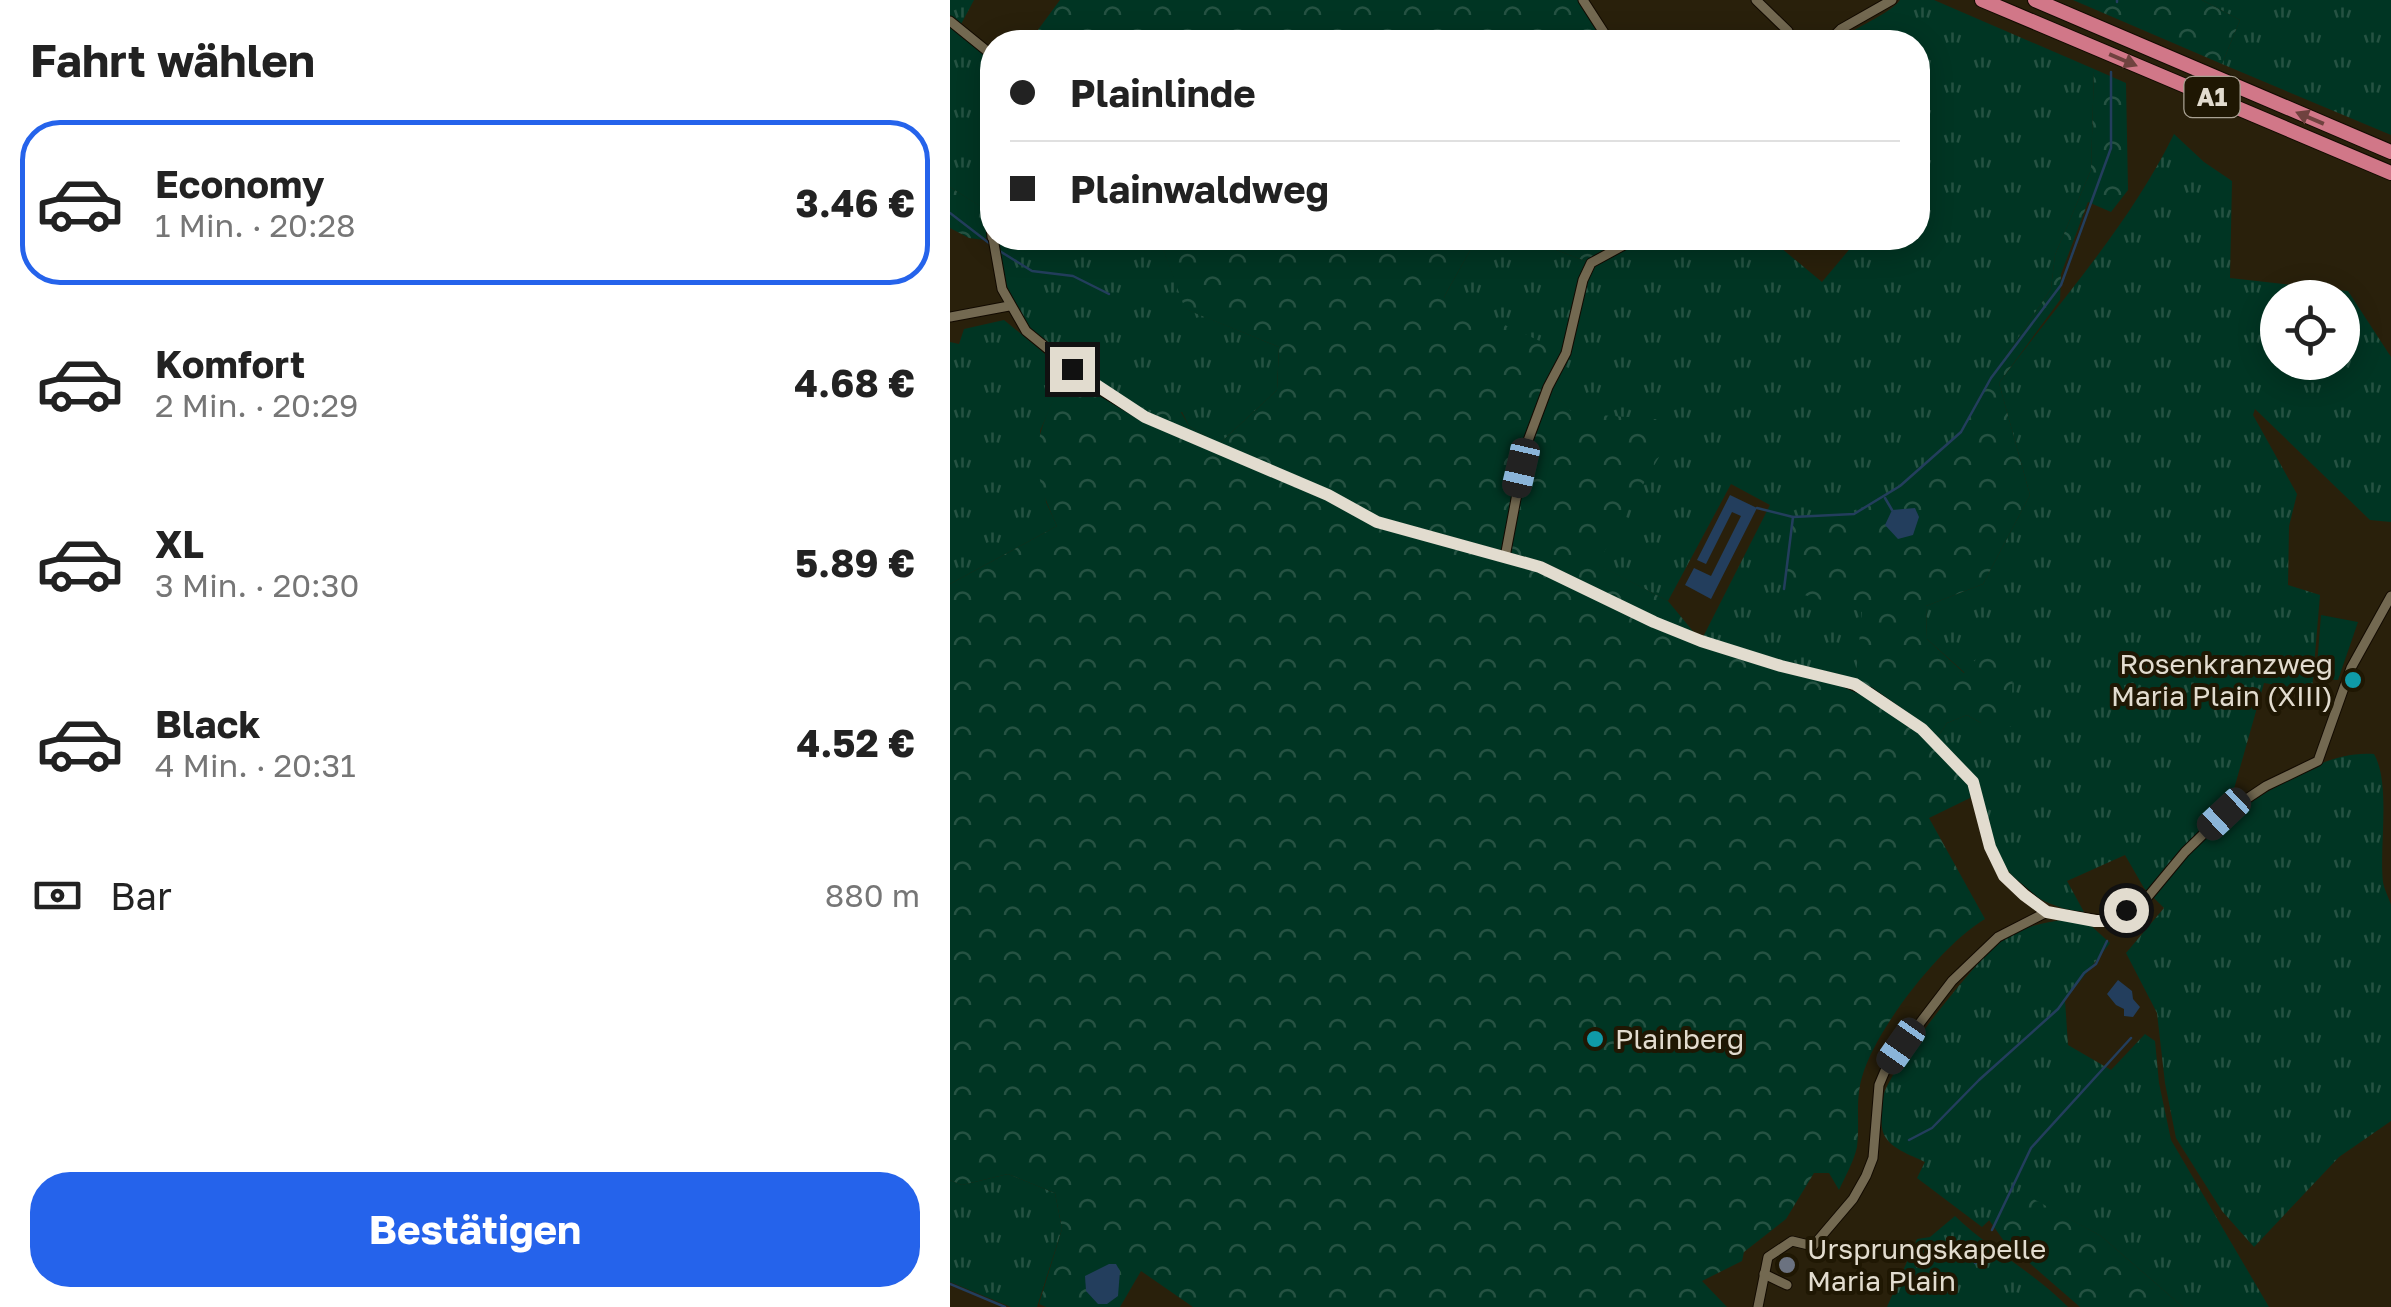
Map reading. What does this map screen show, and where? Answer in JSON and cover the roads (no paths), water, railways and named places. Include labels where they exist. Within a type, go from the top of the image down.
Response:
[{"type":"highway","name":"A1","points":[[1982,0],[2391,173]]},
{"type":"highway","name":"A1","points":[[2035,0],[2391,152]]},
{"type":"street","points":[[1584,0],[1603,30]]},
{"type":"street","points":[[1756,0],[1788,30]]},
{"type":"street","points":[[1841,30],[1892,0]]},
{"type":"street","points":[[950,21],[980,45]]},
{"type":"street","points":[[993,250],[1009,306],[1026,331],[1092,384],[1145,417],[1328,495],[1377,522],[1540,567],[1701,641],[1840,680],[1868,692],[1922,729],[1973,782],[1990,847],[2004,876],[2047,912],[2107,921],[2146,899],[2185,852],[2224,814],[2266,786],[2318,761],[2351,668],[2391,596]]},
{"type":"street","points":[[1505,557],[1526,446],[1548,387],[1566,354],[1582,280],[1592,264],[1617,250]]},
{"type":"street","points":[[950,318],[1009,306]]},
{"type":"street","points":[[1758,1307],[1768,1258],[1792,1241],[1813,1246],[1853,1199],[1873,1158],[1879,1085],[1901,1046],[1952,981],[1998,937],[2047,912]]},
{"type":"street","points":[[1764,1274],[1787,1285]]},
{"type":"water","points":[[1730,495],[1757,508],[1711,599],[1685,585],[1694,568],[1711,576],[1741,516],[1732,512],[1706,564],[1697,560]]},
{"type":"water","points":[[1915,508],[1919,517],[1913,535],[1898,539],[1885,525],[1892,510]]},
{"type":"water","points":[[2118,980],[2132,991],[2140,1007],[2133,1017],[2124,1016],[2124,1009],[2107,994]]},
{"type":"water","points":[[1116,1264],[1120,1271],[1118,1296],[1107,1304],[1098,1304],[1086,1291],[1085,1276]]},
{"type":"waterway","points":[[1757,508],[1793,517],[1854,514],[1900,486],[1961,432],[1991,378],[2061,285],[2111,148],[2111,72]]},
{"type":"waterway","points":[[950,213],[980,236]]},
{"type":"waterway","points":[[998,250],[1032,271],[1073,276],[1109,294]]},
{"type":"waterway","points":[[1885,498],[1892,510]]},
{"type":"waterway","points":[[1784,589],[1793,517]]},
{"type":"waterway","points":[[1909,1140],[1932,1128],[2058,1009],[2084,973],[2096,964],[2107,941]]},
{"type":"waterway","points":[[1992,1230],[2031,1148],[2131,1038]]},
{"type":"waterway","points":[[1975,1263],[1986,1244]]},
{"type":"waterway","points":[[950,1284],[1005,1307]]},
{"type":"place","name":"Rosenkranzweg Maria Plain (XIII)","points":[[2353,680]]},
{"type":"place","name":"Plainberg","points":[[1595,1039]]},
{"type":"place","name":"Ursprungskapelle Maria Plain","points":[[1787,1265]]}]
